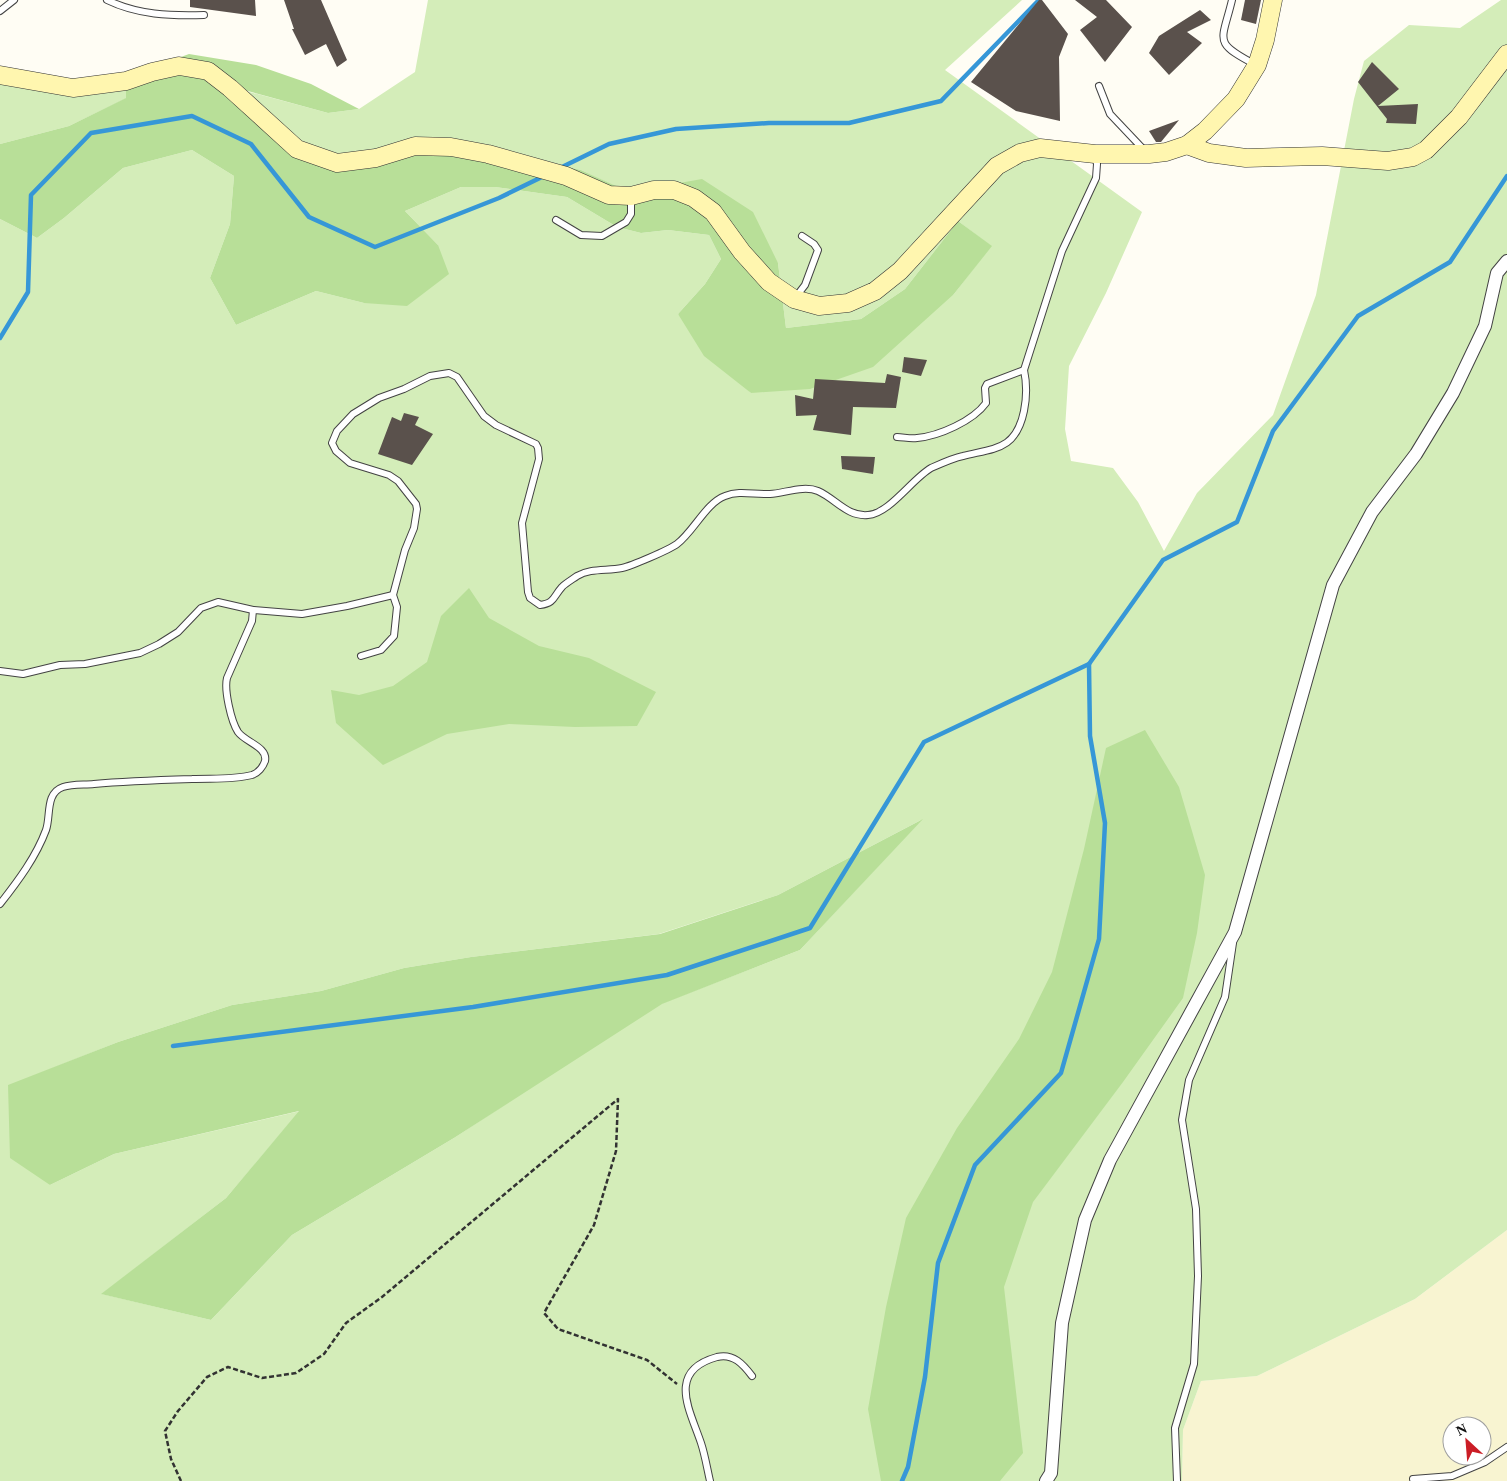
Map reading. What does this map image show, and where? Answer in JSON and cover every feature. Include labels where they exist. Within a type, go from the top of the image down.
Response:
[{"type":"street","points":[[0,75],[73,88],[126,81],[152,72],[179,66],[208,71],[230,88],[297,149],[337,163],[376,158],[414,146],[452,147],[488,154],[566,176],[609,196],[631,196],[654,190],[674,190],[694,198],[713,212],[742,252],[769,282],[794,299],[819,306],[848,303],[875,291],[900,271],[997,166],[1020,153],[1040,148],[1095,154],[1149,154],[1166,152],[1187,145],[1205,132],[1236,100],[1257,65],[1265,40],[1273,0]]},
{"type":"street","points":[[1187,145],[1209,154],[1246,158],[1322,156],[1388,161],[1413,157],[1426,150],[1459,117],[1507,54]]},
{"type":"street","points":[[1046,1481],[1051,1473],[1062,1323],[1085,1220],[1110,1160],[1235,932],[1333,585],[1372,512],[1416,454],[1453,393],[1485,326],[1497,272],[1507,261]]},
{"type":"lane","points":[[0,11],[14,0]]},
{"type":"lane","points":[[107,0],[122,7],[159,15],[204,15]]},
{"type":"lane","points":[[1232,0],[1222,35],[1224,42],[1229,50],[1257,65]]},
{"type":"lane","points":[[1099,86],[1110,114],[1149,154]]},
{"type":"lane","points":[[361,656],[381,650],[394,636],[396,607],[393,595],[404,550],[414,528],[417,509],[416,504],[398,481],[389,475],[350,463],[336,451],[332,443],[333,439],[337,431],[354,414],[379,398],[430,376],[449,373],[457,377],[484,416],[496,425],[531,441],[538,448],[537,467],[522,523],[528,592],[530,598],[540,605],[549,604],[562,588],[579,575],[598,570],[623,568],[676,544],[691,531],[720,498],[734,492],[773,494],[809,489],[818,491],[847,512],[861,515],[875,514],[885,509],[914,481],[931,469],[962,456],[997,449],[1011,439],[1018,429],[1024,413],[1027,384],[1024,370],[1062,251],[1096,178],[1097,164],[1095,154]]},
{"type":"lane","points":[[556,220],[581,235],[602,236],[626,222],[632,214],[631,196]]},
{"type":"lane","points":[[794,299],[805,285],[818,250],[814,244],[802,236]]},
{"type":"lane","points":[[897,437],[918,438],[948,430],[969,419],[978,413],[986,403],[985,388],[987,384],[1024,370]]},
{"type":"lane","points":[[0,671],[23,674],[60,665],[85,664],[140,652],[159,644],[178,632],[201,608],[218,602],[254,610],[302,614],[393,595]]},
{"type":"lane","points":[[0,904],[32,860],[46,828],[52,797],[63,787],[133,780],[233,778],[254,774],[261,769],[265,761],[264,755],[257,746],[243,738],[237,730],[225,686],[226,678],[252,621],[254,610]]},
{"type":"lane","points":[[1177,1481],[1175,1428],[1194,1364],[1198,1276],[1196,1210],[1182,1120],[1189,1080],[1225,997],[1235,932]]},
{"type":"lane","points":[[710,1481],[702,1446],[684,1390],[687,1378],[693,1370],[705,1361],[728,1356],[745,1366],[752,1376]]},
{"type":"lane","points":[[1413,1479],[1452,1476],[1485,1462],[1507,1447]]},
{"type":"path","points":[[181,1481],[170,1459],[165,1431],[178,1411],[207,1377],[228,1367],[262,1378],[296,1373],[324,1354],[346,1323],[382,1297],[618,1099],[616,1151],[594,1225],[544,1313],[558,1329],[647,1360],[684,1390]]},
{"type":"shaded area","points":[[1507,1230],[1507,1481],[1182,1481],[1183,1430],[1201,1381],[1257,1376],[1415,1299]]},
{"type":"green space","points":[[428,0],[1022,0],[945,70],[1142,212],[1106,293],[1069,366],[1065,429],[1071,461],[1113,468],[1138,502],[1164,551],[1197,493],[1273,415],[1316,295],[1354,99],[1364,61],[1409,25],[1460,28],[1501,0],[1507,0],[1507,1230],[1415,1299],[1257,1376],[1201,1381],[1183,1430],[1182,1481],[0,1481],[0,219],[37,238],[64,218],[123,168],[192,150],[234,176],[230,224],[210,278],[236,325],[316,291],[364,303],[438,245],[405,211],[461,187],[495,187],[567,197],[617,227],[641,233],[668,230],[709,235],[721,259],[705,284],[678,314],[751,393],[954,294],[991,246],[958,221],[905,289],[861,319],[786,328],[778,263],[581,170],[490,150],[338,161],[300,147],[235,88],[328,113],[359,109],[415,72]],"holes":[[[921,820],[800,950],[655,1006],[454,1138],[292,1235],[211,1320],[102,1294],[226,1198],[300,1111],[114,1154],[50,1185],[8,1086],[118,1042],[232,1005],[321,991],[404,968],[471,957],[659,934],[778,895]]]},
{"type":"green space","points":[[189,54],[256,65],[311,84],[359,109],[328,113],[237,88],[300,147],[338,161],[373,155],[490,150],[581,170],[629,192],[702,179],[753,212],[778,263],[786,328],[861,319],[905,289],[958,221],[992,246],[954,294],[873,367],[810,389],[751,393],[704,356],[678,314],[705,284],[721,259],[709,235],[668,230],[641,233],[617,227],[567,197],[495,187],[461,187],[405,211],[438,245],[449,274],[407,306],[364,303],[316,291],[236,325],[210,278],[230,224],[234,176],[192,150],[123,168],[64,218],[37,238],[0,219],[0,144],[69,126],[126,98],[126,77]]},
{"type":"green space","points":[[0,72],[72,84],[126,77],[127,98],[69,126],[0,144]]},
{"type":"green space","points":[[469,588],[489,618],[539,646],[589,658],[656,692],[637,726],[575,727],[509,724],[447,734],[383,765],[336,723],[331,690],[359,695],[393,686],[427,662],[441,616]]},
{"type":"green space","points":[[1145,730],[1179,787],[1205,875],[1197,933],[1183,998],[1033,1202],[1004,1287],[1023,1453],[1000,1481],[881,1481],[868,1409],[886,1307],[906,1218],[957,1128],[1019,1039],[1052,972],[1084,849],[1106,748]]},
{"type":"green space","points":[[923,819],[800,950],[662,1004],[454,1138],[292,1235],[211,1320],[101,1294],[226,1198],[299,1111],[114,1154],[50,1185],[10,1158],[8,1085],[118,1042],[232,1005],[321,991],[404,968],[471,957],[660,934],[778,895]]},
{"type":"building","points":[[190,0],[255,0],[256,16],[190,7]]},
{"type":"building","points":[[284,0],[321,0],[347,60],[337,67],[326,44],[305,55],[292,29],[294,29]]},
{"type":"building","points":[[1039,0],[1042,0],[1068,34],[1059,57],[1060,121],[1016,111],[971,82]]},
{"type":"building","points":[[1075,0],[1106,0],[1132,27],[1105,62],[1080,30],[1097,17]]},
{"type":"building","points":[[1245,0],[1261,0],[1256,24],[1241,20]]},
{"type":"building","points":[[1200,10],[1211,20],[1187,32],[1202,43],[1169,75],[1149,53],[1159,36]]},
{"type":"building","points":[[1372,62],[1399,89],[1378,106],[1418,104],[1416,124],[1386,123],[1387,119],[1358,82]]},
{"type":"building","points":[[1179,120],[1161,142],[1156,142],[1149,131]]},
{"type":"building","points":[[904,357],[927,360],[921,376],[902,372]]},
{"type":"building","points":[[887,374],[901,377],[896,408],[853,407],[851,435],[813,430],[817,415],[796,416],[795,395],[813,399],[815,379],[885,383]]},
{"type":"building","points":[[404,413],[419,417],[415,425],[433,434],[412,465],[378,454],[392,417],[401,421]]},
{"type":"building","points":[[841,456],[875,457],[873,474],[842,469]]},
{"type":"waterway","points":[[560,168],[609,144],[676,129],[769,123],[849,123],[941,101],[1039,0]]},
{"type":"waterway","points":[[0,338],[28,292],[31,195],[91,133],[192,116],[251,144],[309,217],[375,247],[499,198],[544,176]]},
{"type":"waterway","points":[[902,1481],[908,1467],[925,1377],[938,1263],[975,1165],[1061,1073],[1099,939],[1105,823],[1090,736],[1089,664],[1163,560],[1237,522],[1273,431],[1358,316],[1450,262],[1507,176]]},
{"type":"waterway","points":[[173,1046],[473,1007],[667,975],[810,928],[924,742],[1089,664]]}]
